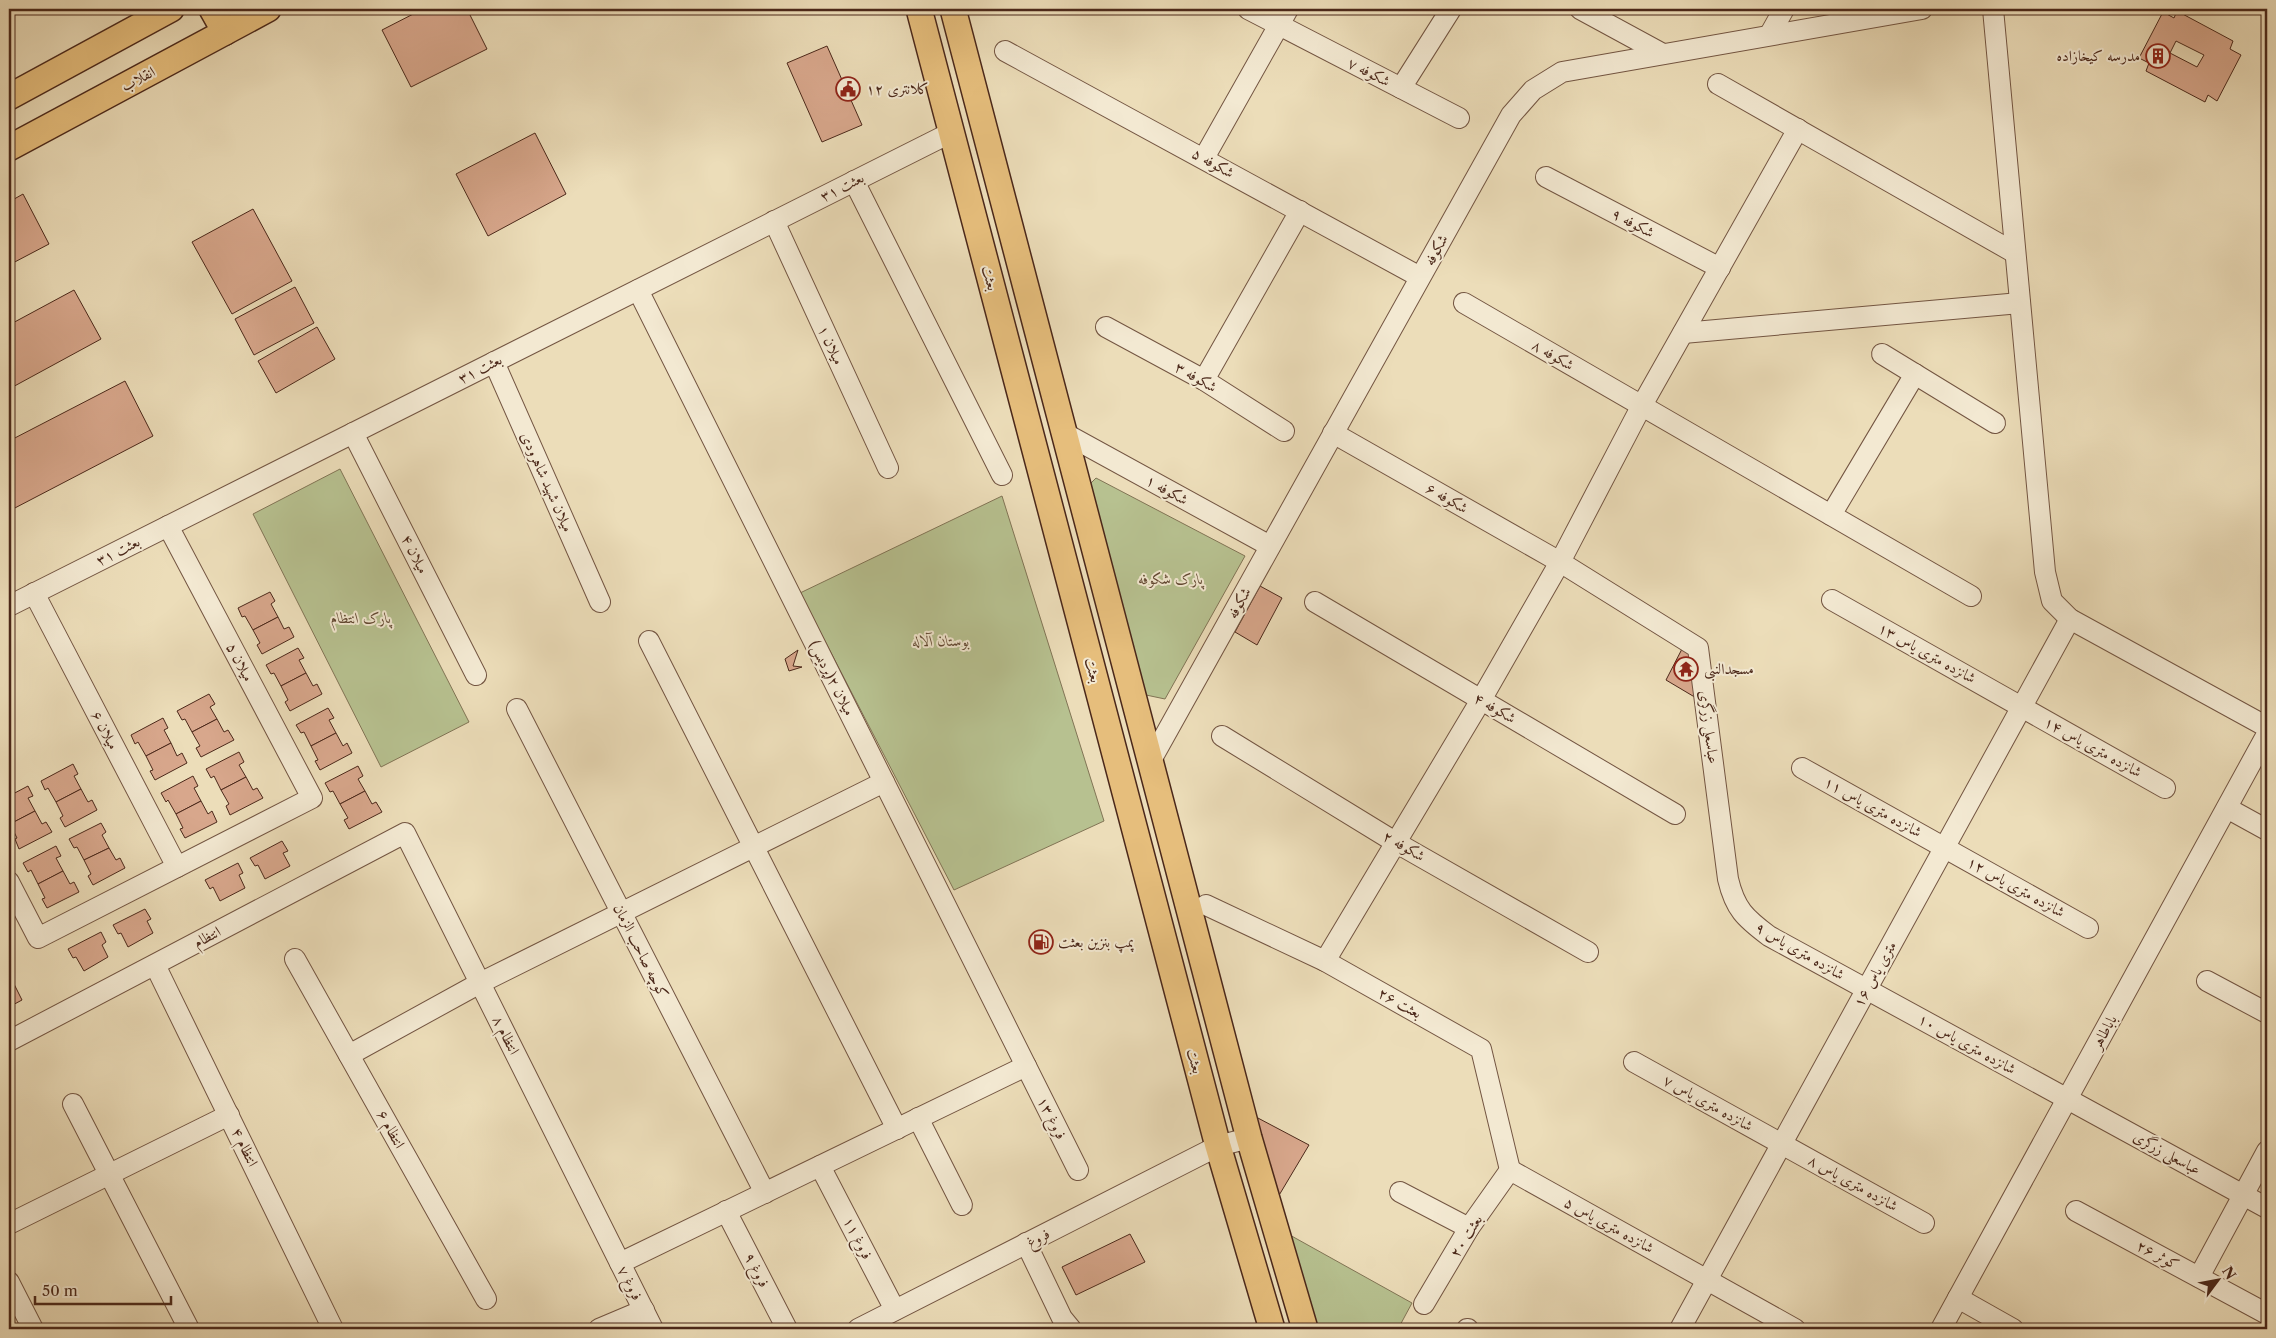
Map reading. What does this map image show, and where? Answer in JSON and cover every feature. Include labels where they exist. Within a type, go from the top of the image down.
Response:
[{"type":"main road","points":[[9,97],[172,9]]},
{"type":"main road","points":[[212,9],[225,32]]},
{"type":"main road","name":"انقلاب","points":[[9,148],[268,9]]},
{"type":"main road","name":"بعثت","points":[[919,9],[1218,1146],[1272,1329]]},
{"type":"main road","points":[[953,9],[1249,1138],[1305,1329]]},
{"type":"main road","points":[[952,132],[983,127]]},
{"type":"street","name":"شکوفه ۷","points":[[1248,9],[1283,17],[1401,88],[1460,118]]},
{"type":"street","points":[[1401,88],[1451,9]]},
{"type":"street","points":[[1580,9],[1661,53]]},
{"type":"street","points":[[1770,34],[1784,9]]},
{"type":"street","name":"شکوفه","points":[[1150,762],[1511,115],[1533,90],[1562,72],[1661,53],[1922,9]]},
{"type":"street","points":[[1993,9],[2045,572],[2052,601],[2070,619],[2267,727]]},
{"type":"street","points":[[1204,158],[1283,17]]},
{"type":"street","name":"شکوفه ۵","points":[[1005,51],[1420,277]]},
{"type":"street","points":[[1718,84],[2015,252]]},
{"type":"street","points":[[1325,961],[1481,700],[1560,562],[1641,407],[1798,130]]},
{"type":"street","name":"بعثت ۳۱","points":[[9,606],[952,132]]},
{"type":"street","name":"شکوفه ۹","points":[[1546,177],[1720,268]]},
{"type":"street","points":[[854,181],[1002,475]]},
{"type":"street","points":[[1204,380],[1300,211]]},
{"type":"street","name":"میلان ۱","points":[[774,221],[888,468]]},
{"type":"street","name":"میلان ۲(پردیس)","points":[[638,290],[1026,1066]]},
{"type":"street","name":"شکوفه ۸","points":[[1464,303],[1971,596]]},
{"type":"street","points":[[1683,333],[2020,303]]},
{"type":"street","name":"شکوفه ۳","points":[[1106,327],[1204,380],[1284,431]]},
{"type":"street","points":[[1882,354],[1995,423]]},
{"type":"street","name":"میلان شهید شاهرودی","points":[[494,362],[600,602]]},
{"type":"street","points":[[1831,516],[1915,374]]},
{"type":"street","name":"میلان ۴","points":[[353,433],[476,676]]},
{"type":"street","name":"شکوفه ۱","points":[[1064,433],[1270,546]]},
{"type":"street","name":"شکوفه ۶","points":[[1333,433],[1560,562]]},
{"type":"street","name":"میلان ۵","points":[[168,526],[312,798],[177,867]]},
{"type":"street","name":"عباسعلی زرگری","points":[[1560,562],[1698,648],[1728,879]]},
{"type":"street","name":"میلان ۶","points":[[34,593],[177,867]]},
{"type":"street","name":"شانزده متری یاس ۱۳","points":[[1832,600],[2022,707]]},
{"type":"street","name":"شکوفه ۴","points":[[1315,602],[1675,814]]},
{"type":"street","name":"۱۶ متری یاس","points":[[1680,1329],[2070,619]]},
{"type":"street","points":[[649,641],[897,1129]]},
{"type":"street","name":"شانزده متری یاس ۱۴","points":[[2022,707],[2165,788]]},
{"type":"street","name":"کوچه صاحب الزمان","points":[[517,708],[764,1193]]},
{"type":"street","name":"باباطاهر","points":[[1941,1329],[2267,734]]},
{"type":"street","name":"شکوفه ۲","points":[[1222,736],[1396,842],[1588,952]]},
{"type":"street","name":"شانزده متری یاس ۱۱","points":[[1802,768],[1945,847]]},
{"type":"street","points":[[349,1055],[480,983],[884,782]]},
{"type":"street","points":[[2227,808],[2267,830]]},
{"type":"street","name":"انتظام","points":[[9,1041],[405,833]]},
{"type":"street","name":"انتظام ۸","points":[[405,833],[607,1238]]},
{"type":"street","name":"شانزده متری یاس ۱۲","points":[[1945,847],[2088,928]]},
{"type":"street","points":[[9,882],[38,938],[177,867]]},
{"type":"street","name":"شانزده متری یاس ۹","points":[[1728,879],[1733,900],[1745,918],[1769,936],[1867,989]]},
{"type":"street","name":"بعثت ۲۶","points":[[1206,905],[1325,961],[1482,1050],[1510,1170]]},
{"type":"street","name":"انتظام ۶","points":[[295,959],[486,1299]]},
{"type":"street","name":"انتظام ۴","points":[[155,964],[333,1329]]},
{"type":"street","points":[[2207,981],[2267,1013]]},
{"type":"street","name":"شانزده متری یاس ۱۰","points":[[1867,989],[2067,1099]]},
{"type":"street","name":"شانزده متری یاس ۷","points":[[1634,1062],[1782,1144]]},
{"type":"street","points":[[620,1263],[1026,1066]]},
{"type":"street","name":"فروغ ۱۳","points":[[1026,1066],[1078,1170]]},
{"type":"street","name":"عباسعلی زرگری","points":[[2067,1099],[2267,1208]]},
{"type":"street","points":[[73,1104],[189,1329]]},
{"type":"street","points":[[9,1224],[229,1115]]},
{"type":"street","points":[[918,1118],[962,1205]]},
{"type":"street","name":"فروغ","points":[[858,1329],[1218,1146],[1249,1138]]},
{"type":"street","name":"شانزده متری یاس ۸","points":[[1782,1144],[1924,1223]]},
{"type":"street","points":[[2199,1277],[2267,1151]]},
{"type":"street","name":"فروغ ۱۱","points":[[820,1166],[895,1310]]},
{"type":"street","name":"بعثت ۲۰","points":[[1424,1304],[1469,1228],[1510,1170]]},
{"type":"street","name":"شانزده متری یاس ۵","points":[[1510,1170],[1796,1329]]},
{"type":"street","points":[[1400,1192],[1469,1228]]},
{"type":"street","name":"کوثر ۲۶","points":[[2076,1211],[2267,1314]]},
{"type":"street","name":"فروغ ۹","points":[[726,1212],[787,1329]]},
{"type":"street","name":"فروغ ۷","points":[[607,1238],[653,1329]]},
{"type":"street","points":[[1026,1243],[1062,1318],[1071,1329]]},
{"type":"street","points":[[9,1282],[33,1329]]},
{"type":"street","points":[[1958,1298],[2013,1329]]},
{"type":"street","points":[[599,1329],[644,1310]]},
{"type":"green space","name":"پارک انتظام","points":[[340,469],[469,722],[381,767],[253,514]]},
{"type":"green space","name":"پارک شکوفه","points":[[1096,478],[1245,556],[1165,699],[1146,695],[1090,484]]},
{"type":"green space","name":"بوستان آلاله","points":[[1002,496],[1104,821],[954,890],[800,593]]},
{"type":"green space","points":[[1288,1234],[1412,1303],[1398,1329],[1318,1329],[1286,1241]]},
{"type":"building","points":[[423,9],[467,9],[487,49],[411,87],[382,30]]},
{"type":"building","name":"مدرسه کیخازاده","points":[[2177,11],[2233,41],[2230,49],[2241,55],[2217,101],[2208,95],[2205,102],[2146,71],[2149,63],[2139,58],[2163,12],[2174,18]],"holes":[[[2176,41],[2204,55],[2197,67],[2170,53]]]},
{"type":"building","points":[[827,46],[862,125],[822,142],[787,63]]},
{"type":"building","points":[[535,133],[566,194],[488,236],[456,174]]},
{"type":"building","points":[[23,194],[49,244],[9,265],[9,202]]},
{"type":"building","points":[[253,209],[292,281],[232,314],[192,242]]},
{"type":"building","points":[[295,287],[314,323],[254,355],[235,319]]},
{"type":"building","points":[[74,290],[101,339],[9,389],[9,325]]},
{"type":"building","points":[[317,327],[335,359],[276,393],[258,361]]},
{"type":"building","points":[[125,381],[153,436],[11,510],[9,441]]},
{"type":"building","points":[[1260,586],[1282,598],[1257,645],[1235,632]]},
{"type":"building","points":[[270,592],[275,601],[271,604],[278,617],[253,630],[245,616],[242,617],[238,608]]},
{"type":"building","points":[[278,617],[284,629],[289,627],[294,637],[262,654],[257,645],[260,643],[253,630]]},
{"type":"building","name":"مسجدالنبی","points":[[1683,647],[1700,657],[1703,702],[1666,680]]},
{"type":"building","points":[[298,648],[304,658],[299,660],[306,673],[281,686],[274,673],[271,674],[266,665]]},
{"type":"building","points":[[798,650],[793,666],[802,667],[789,671],[785,659]]},
{"type":"building","points":[[306,673],[313,686],[317,684],[322,694],[290,711],[285,702],[288,700],[281,686]]},
{"type":"building","points":[[209,694],[215,704],[210,707],[217,719],[192,732],[185,719],[182,720],[177,711]]},
{"type":"building","points":[[328,708],[334,718],[329,720],[336,733],[311,746],[304,732],[301,733],[296,725]]},
{"type":"building","points":[[163,718],[168,728],[164,730],[171,743],[146,756],[138,742],[135,744],[131,735]]},
{"type":"building","points":[[217,719],[224,732],[228,730],[234,740],[201,757],[196,748],[200,746],[192,732]]},
{"type":"building","points":[[336,733],[343,746],[347,743],[352,753],[320,770],[315,761],[318,760],[311,746]]},
{"type":"building","points":[[171,743],[177,756],[182,753],[187,763],[155,780],[150,771],[153,770],[146,756]]},
{"type":"building","points":[[239,752],[244,762],[239,765],[246,777],[221,790],[214,776],[211,778],[206,769]]},
{"type":"building","points":[[73,764],[78,774],[74,776],[81,789],[56,802],[48,788],[45,790],[41,781]]},
{"type":"building","points":[[358,766],[363,776],[358,779],[365,791],[340,804],[333,791],[330,792],[325,783]]},
{"type":"building","points":[[193,776],[198,786],[194,788],[201,801],[176,814],[168,800],[166,802],[161,793]]},
{"type":"building","points":[[246,777],[253,790],[257,788],[263,798],[230,815],[226,806],[229,804],[221,790]]},
{"type":"building","points":[[28,786],[33,796],[28,798],[35,811],[10,824],[9,796]]},
{"type":"building","points":[[81,789],[88,802],[92,800],[97,810],[65,827],[60,818],[63,816],[56,802]]},
{"type":"building","points":[[365,791],[372,804],[376,802],[382,812],[349,829],[344,820],[348,818],[340,804]]},
{"type":"building","points":[[201,801],[208,814],[212,811],[217,822],[185,838],[180,829],[183,828],[176,814]]},
{"type":"building","points":[[35,811],[42,824],[46,822],[52,832],[19,849],[15,839],[17,838],[10,824]]},
{"type":"building","points":[[101,823],[106,832],[102,835],[109,848],[84,860],[77,847],[74,848],[69,839]]},
{"type":"building","points":[[282,841],[288,851],[283,853],[290,866],[265,879],[258,865],[255,866],[250,858]]},
{"type":"building","points":[[56,846],[61,856],[56,858],[63,871],[38,884],[31,870],[28,872],[23,863]]},
{"type":"building","points":[[109,848],[116,860],[120,858],[125,868],[93,885],[88,876],[91,874],[84,860]]},
{"type":"building","points":[[238,863],[243,873],[239,875],[245,888],[220,901],[213,887],[210,889],[205,880]]},
{"type":"building","points":[[63,871],[70,884],[74,882],[79,892],[47,908],[42,899],[45,898],[38,884]]},
{"type":"building","points":[[145,909],[151,919],[147,921],[153,933],[128,947],[121,933],[118,934],[113,925]]},
{"type":"building","points":[[101,932],[106,942],[102,945],[108,957],[84,971],[76,957],[73,958],[68,949]]},
{"type":"building","points":[[14,984],[22,1000],[9,1007],[9,986]]},
{"type":"building","points":[[1256,1117],[1309,1145],[1278,1197]]},
{"type":"building","points":[[1130,1234],[1145,1262],[1076,1295],[1062,1267]]},
{"type":"place","name":"مدرسه کیخازاده","points":[[2158,56]]},
{"type":"place","name":"کلانتری ۱۲","points":[[848,89]]},
{"type":"place","name":"مسجدالنبی","points":[[1686,669]]},
{"type":"place","name":"پمپ بنزین بعثت","points":[[1041,942]]}]
